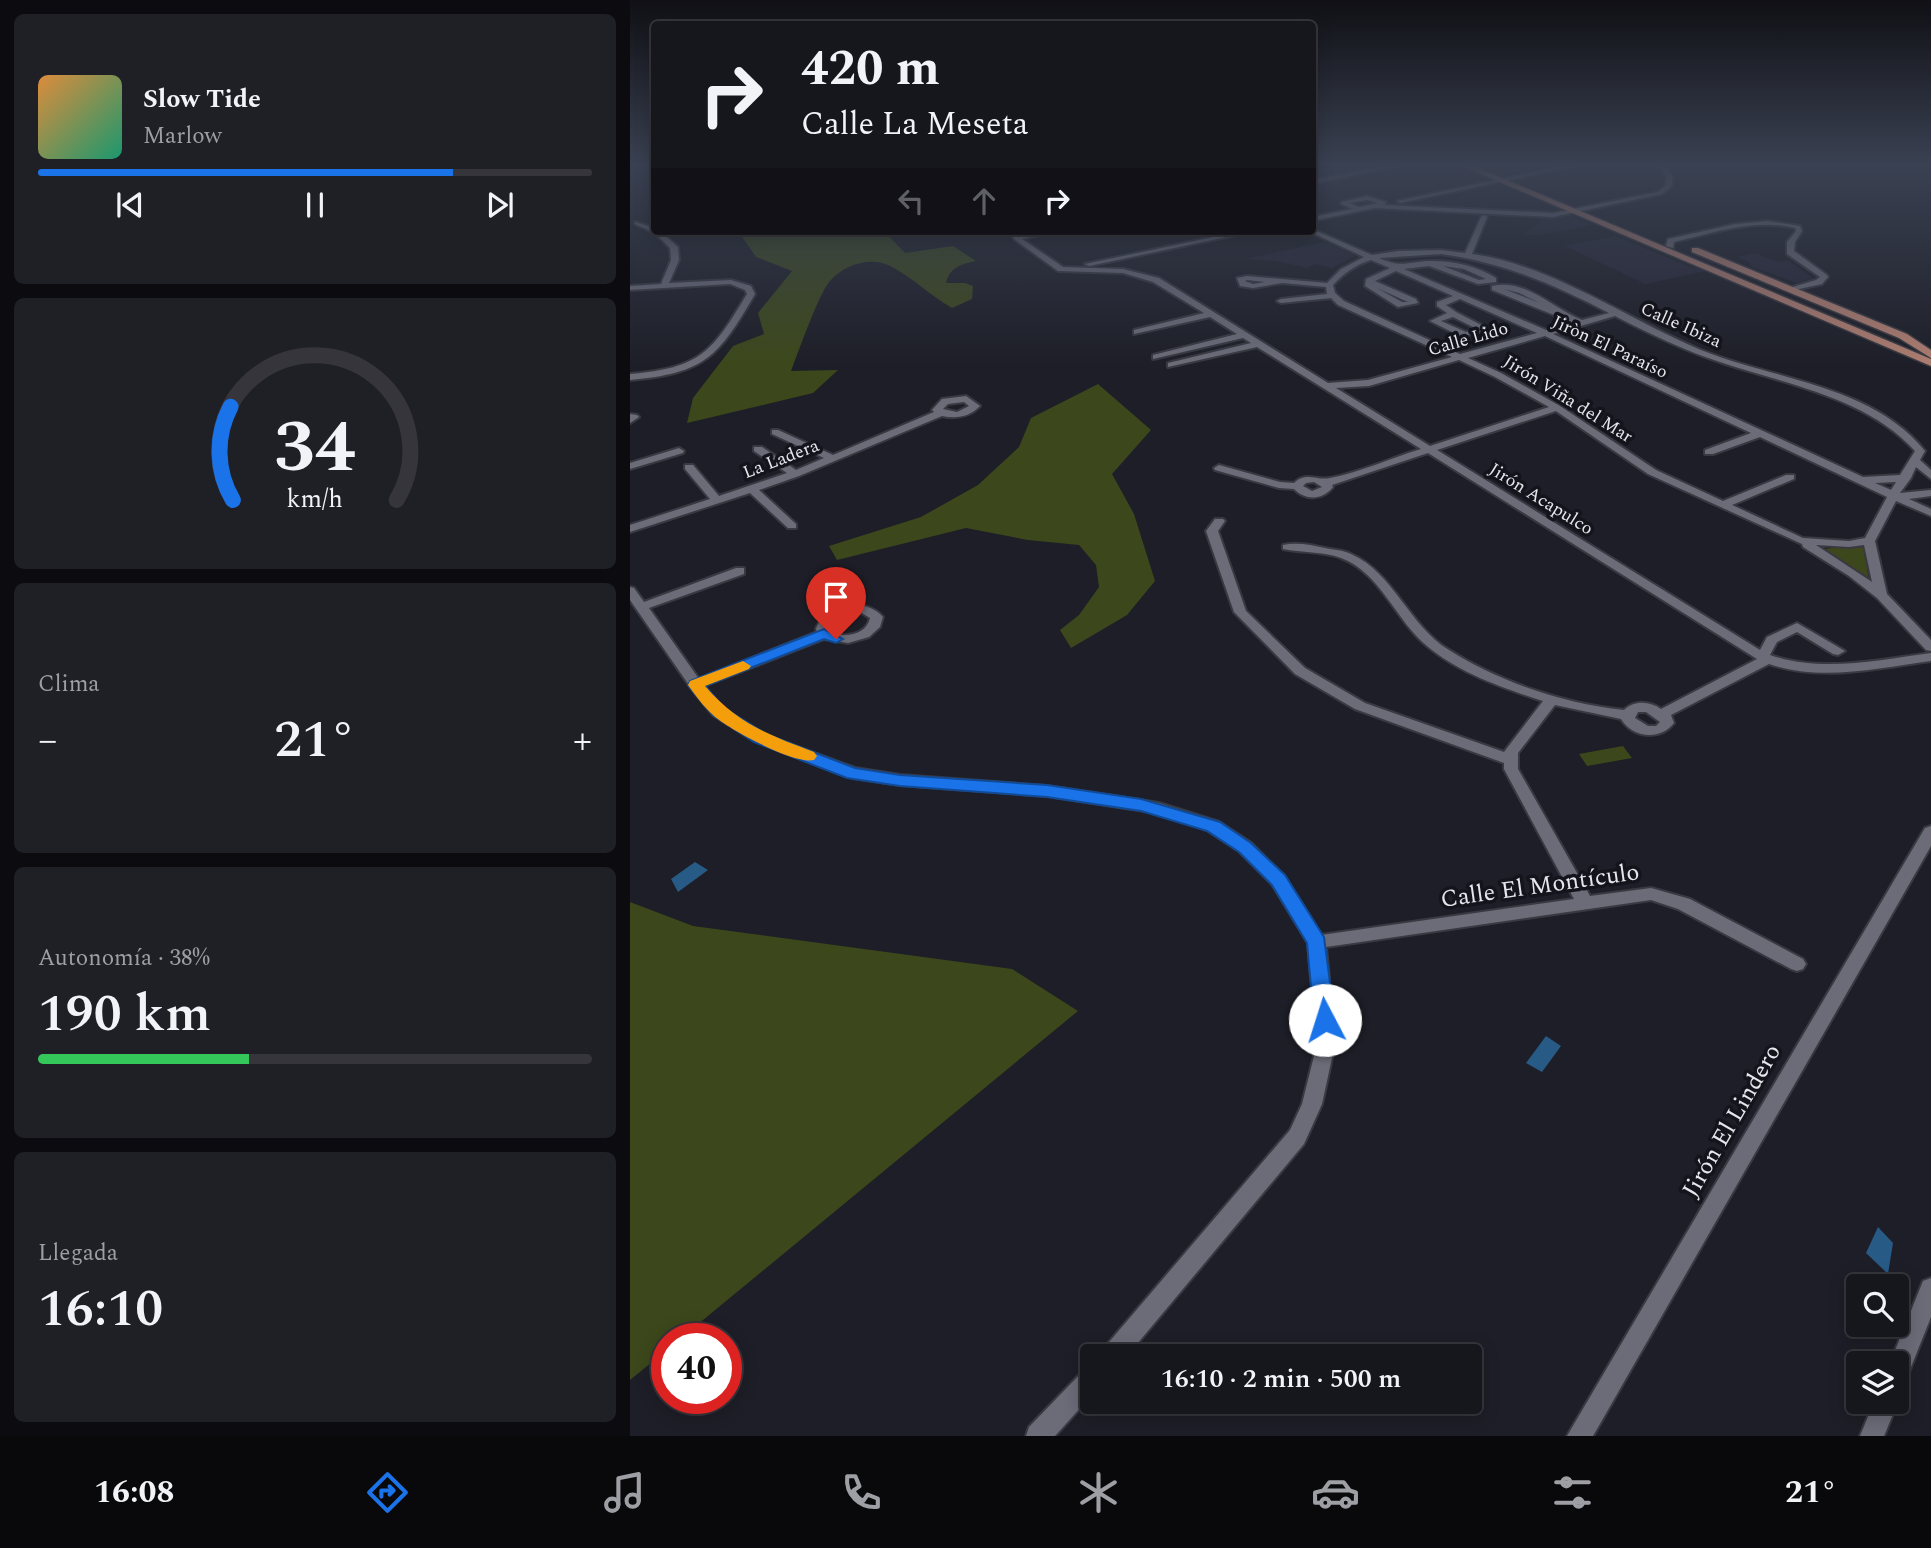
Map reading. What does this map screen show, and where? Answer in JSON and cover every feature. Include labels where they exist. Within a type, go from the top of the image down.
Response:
[{"type":"main road","points":[[1636,232],[1931,363]]},
{"type":"main road","points":[[1643,232],[1903,336],[1931,355]]},
{"type":"main road","points":[[1660,236],[1931,355]]},
{"type":"main road","points":[[1851,322],[1900,350]]},
{"type":"street","points":[[1468,254],[1478,232]]},
{"type":"street","points":[[1671,243],[1719,232]]},
{"type":"street","points":[[1790,289],[1819,282],[1824,277],[1820,271],[1797,260],[1790,252],[1791,242],[1798,232]]},
{"type":"street","name":"Jiròn El Paraíso","points":[[1316,233],[1545,333],[1931,513]]},
{"type":"street","points":[[660,235],[674,247],[675,260],[664,286]]},
{"type":"street","points":[[1016,235],[1061,269],[1232,235]]},
{"type":"street","name":"Jirón Acapulco","points":[[1156,280],[1150,265],[1160,253],[1174,247]]},
{"type":"street","name":"Calle Ibiza","points":[[1368,257],[1419,251],[1468,254],[1498,260],[1534,273],[1694,350],[1856,405],[1878,415],[1913,440],[1920,451],[1916,462]]},
{"type":"street","points":[[1329,285],[1338,273],[1351,263],[1368,257]]},
{"type":"street","points":[[1370,281],[1414,303],[1401,305],[1369,286],[1370,281],[1392,268],[1431,264],[1468,268],[1493,280],[1478,282],[1431,264]]},
{"type":"street","name":"Jirón Acapulco","points":[[1061,269],[1123,271],[1156,280],[1765,658],[1793,667],[1819,669],[1931,657]]},
{"type":"street","points":[[630,288],[731,282],[748,288],[751,294],[727,336],[705,360],[674,373],[630,377]]},
{"type":"street","points":[[1279,282],[1329,285]]},
{"type":"street","points":[[1281,301],[1332,296],[1329,285]]},
{"type":"street","points":[[1469,301],[1502,292],[1496,286],[1513,287],[1582,323]]},
{"type":"street","name":"Jirón Viña del Mar","points":[[1332,296],[1354,310],[1463,357],[1556,408],[1652,472],[1801,541],[1853,573],[1881,595],[1931,647]]},
{"type":"street","points":[[1453,314],[1434,321],[1465,335],[1485,329],[1453,314],[1440,304],[1458,297]]},
{"type":"street","name":"Calle Lido","points":[[1326,386],[1369,383],[1617,313]]},
{"type":"street","points":[[1138,332],[1211,314]]},
{"type":"street","points":[[1156,357],[1244,335]]},
{"type":"street","points":[[1171,365],[1258,344]]},
{"type":"street","points":[[1219,468],[1279,485],[1297,486],[1303,493],[1317,494],[1327,490],[1326,483],[1556,408]]},
{"type":"street","name":"La Ladera","points":[[630,529],[795,474],[941,413]]},
{"type":"street","points":[[775,432],[832,458]]},
{"type":"street","points":[[1709,452],[1758,434]]},
{"type":"street","points":[[758,449],[795,474]]},
{"type":"street","points":[[630,466],[679,451]]},
{"type":"street","points":[[1881,595],[1869,541],[1916,462],[1931,476]]},
{"type":"street","points":[[689,467],[718,501]]},
{"type":"street","points":[[1722,505],[1790,477]]},
{"type":"street","points":[[1857,480],[1906,478]]},
{"type":"street","points":[[752,489],[792,526]]},
{"type":"street","points":[[1894,497],[1931,493]]},
{"type":"street","points":[[1219,522],[1212,531],[1240,612],[1300,671],[1360,706],[1510,760]]},
{"type":"street","name":"Jirón Viña del Mar","points":[[1801,541],[1849,544],[1869,541]]},
{"type":"street","points":[[1287,547],[1316,549],[1349,556],[1373,575],[1415,627],[1441,652],[1518,688],[1552,699],[1627,715]]},
{"type":"street","points":[[641,607],[740,571]]},
{"type":"street","points":[[630,591],[718,712],[760,738],[853,774],[1047,791],[1141,805],[1213,826],[1245,848],[1278,880],[1317,942],[1326,1044],[1312,1104],[1297,1137],[1122,1344]]},
{"type":"street","points":[[1662,714],[1765,658],[1772,640],[1797,627],[1838,651]]},
{"type":"street","points":[[696,685],[824,634]]},
{"type":"street","points":[[1552,699],[1511,752],[1510,760],[1520,787],[1585,903]]},
{"type":"street","points":[[1641,707],[1662,714],[1666,718],[1665,727],[1654,732],[1632,725],[1627,715],[1634,708],[1641,707]]},
{"type":"street","name":"Jirón El Lindero","points":[[1579,1436],[1931,832]]},
{"type":"street","name":"Calle El Montículo","points":[[1317,942],[1642,894],[1669,898],[1797,964]]},
{"type":"street","points":[[1906,1351],[1931,1289]]},
{"type":"street","points":[[1038,1436],[1080,1391]]},
{"type":"street","points":[[1872,1436],[1881,1414]]},
{"type":"shaded area","points":[[1526,232],[1554,232],[1538,235],[1523,235]]},
{"type":"shaded area","points":[[1615,236],[1706,271],[1645,284],[1565,246]]},
{"type":"shaded area","points":[[1325,242],[1355,256],[1332,268],[1315,264],[1307,268],[1276,261],[1245,259]]},
{"type":"shaded area","points":[[1755,253],[1778,262],[1788,260],[1813,278],[1796,283],[1750,266],[1751,263],[1737,257]]},
{"type":"green space","points":[[741,235],[888,235],[905,253],[953,246],[976,261],[957,267],[950,273],[946,283],[973,286],[972,299],[952,308],[886,264],[868,262],[851,266],[836,275],[825,288],[791,371],[838,370],[813,393],[687,423],[693,398],[733,346],[764,334],[758,313],[792,271],[756,257]]},
{"type":"green space","points":[[1098,384],[1151,430],[1112,474],[1134,514],[1155,581],[1127,615],[1071,648],[1060,630],[1079,615],[1099,587],[1096,565],[1079,545],[1028,540],[966,528],[837,560],[829,546],[921,517],[978,485],[1019,447],[1031,418]]},
{"type":"green space","points":[[1857,545],[1864,548],[1869,580],[1824,549]]},
{"type":"green space","points":[[1623,746],[1632,758],[1587,766],[1579,754]]},
{"type":"green space","points":[[630,902],[693,926],[1012,969],[1078,1011],[699,1323],[651,1323],[651,1363],[630,1380]]},
{"type":"water","points":[[695,862],[708,870],[678,892],[671,879]]},
{"type":"water","points":[[1546,1036],[1561,1046],[1542,1072],[1526,1063]]},
{"type":"water","points":[[1878,1227],[1893,1243],[1888,1274],[1866,1253]]},
{"type":"slow traffic","points":[[743,666],[696,685],[718,712],[760,738],[808,756]]},
{"type":"route","points":[[836,639],[824,634],[696,685],[718,712],[760,738],[853,774],[975,787],[1047,791],[1158,808],[1213,826],[1245,848],[1278,880],[1317,942],[1325,1020]]}]
